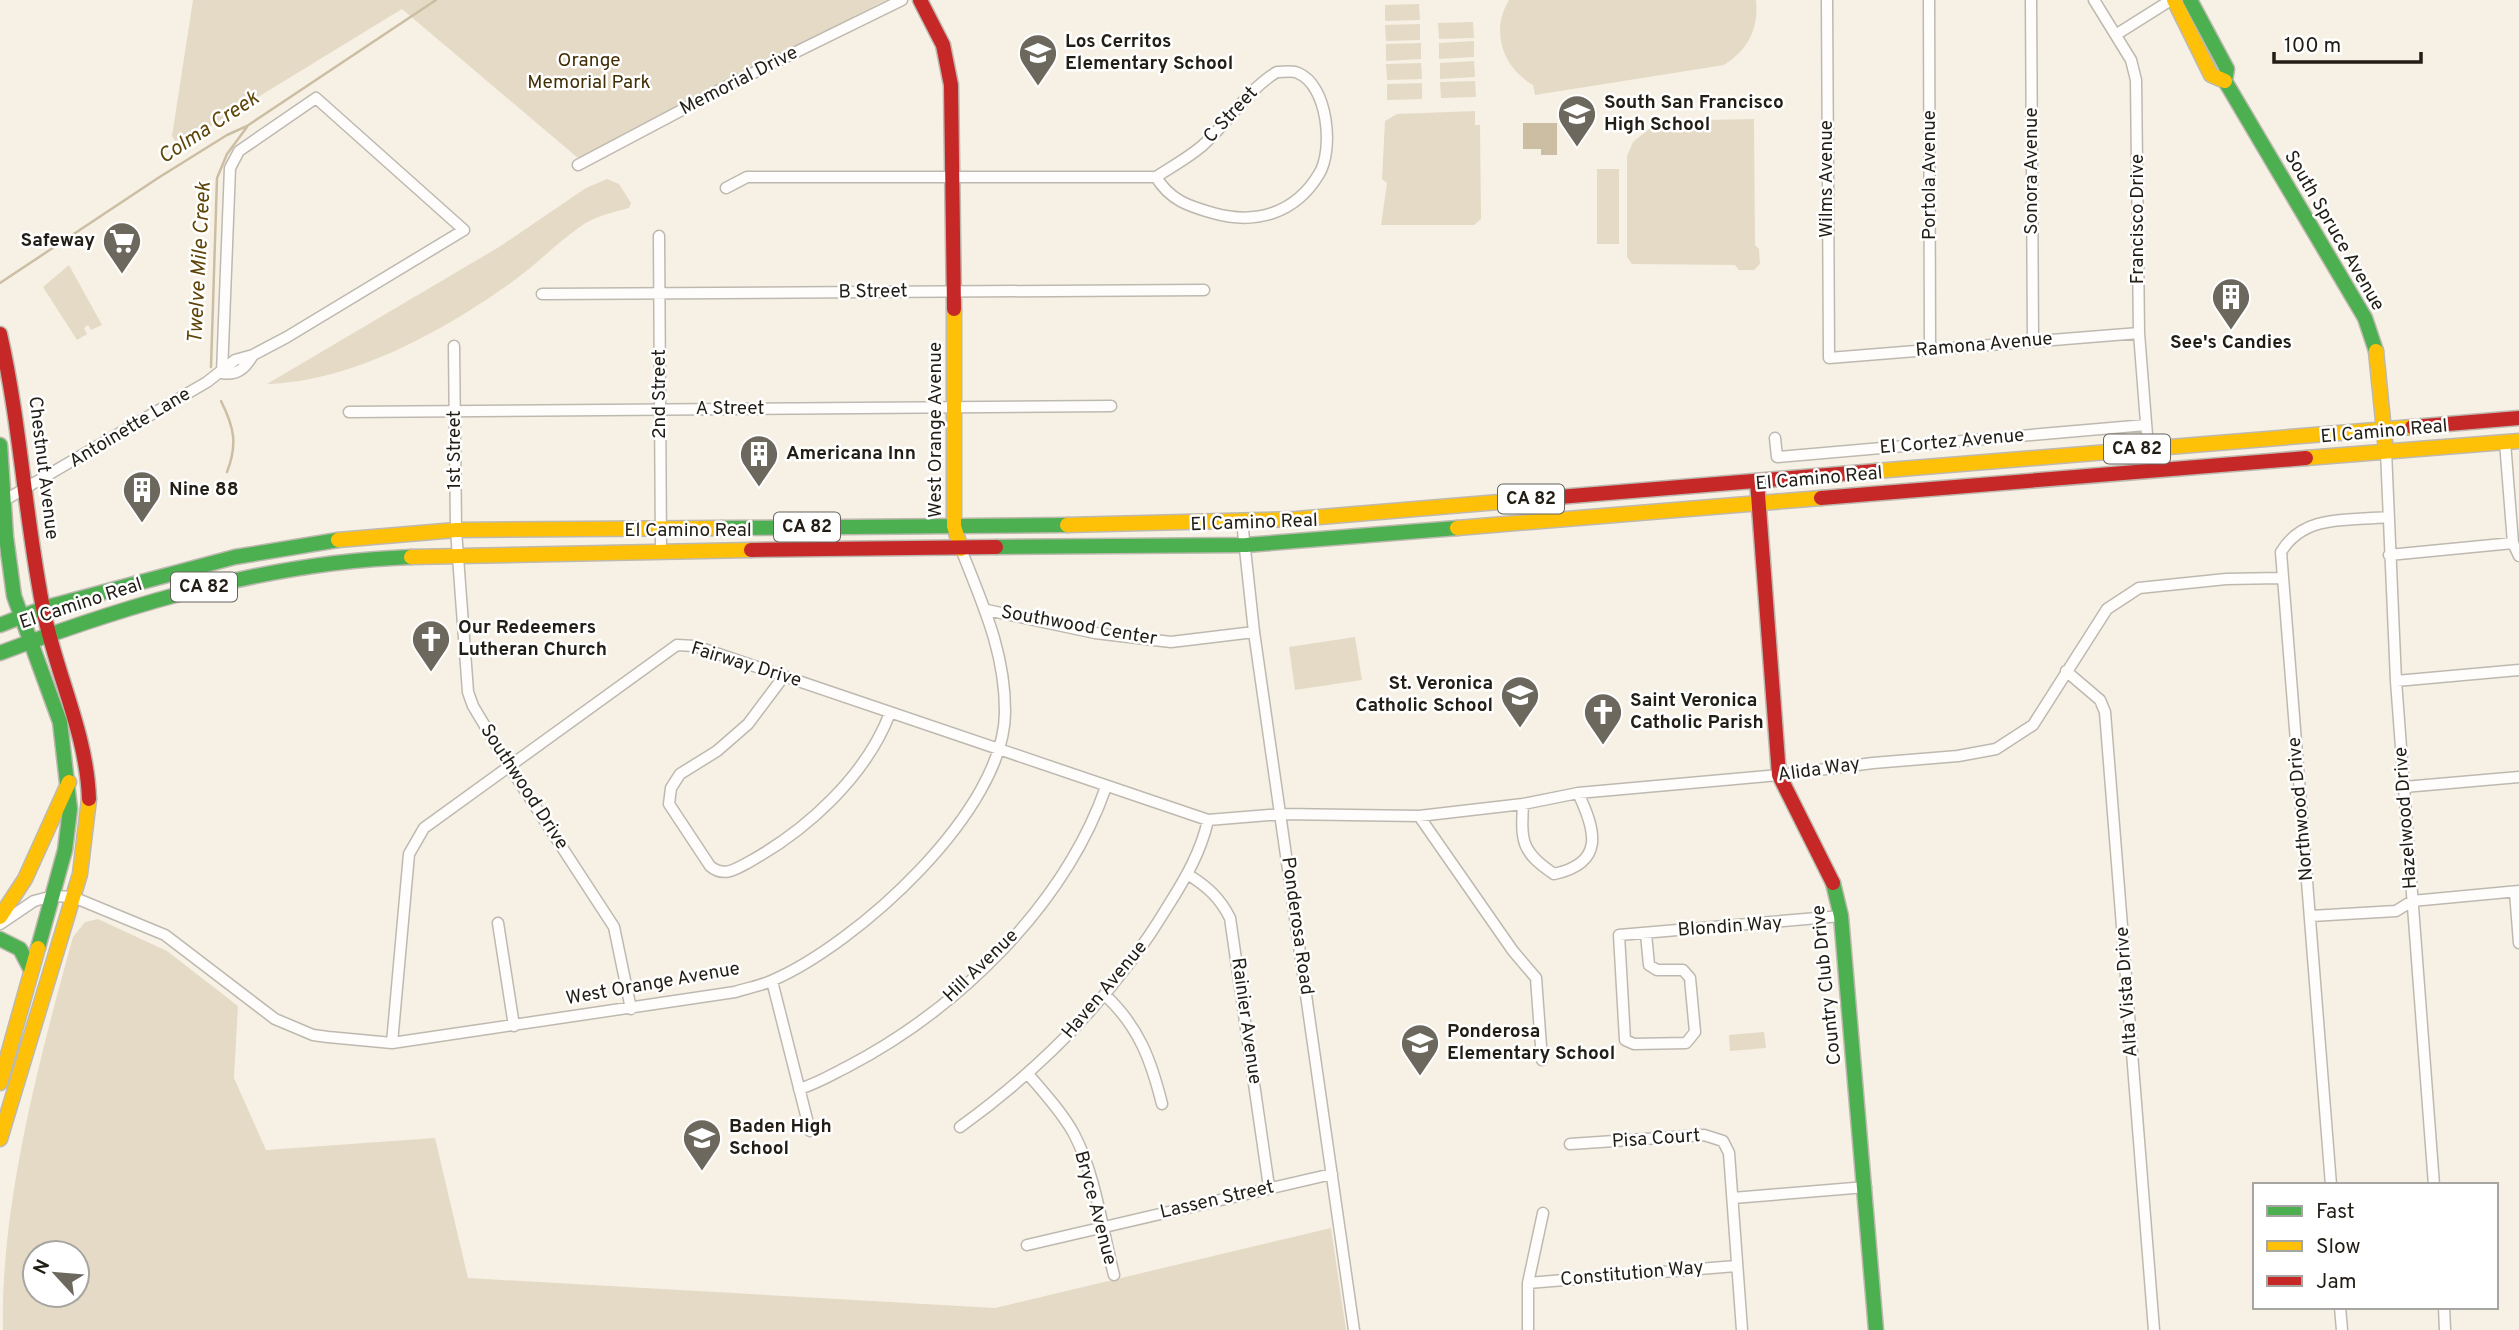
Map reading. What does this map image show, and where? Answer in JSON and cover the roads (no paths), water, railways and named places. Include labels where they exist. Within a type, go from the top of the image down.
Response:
[{"type":"main road","name":"West Orange Avenue","points":[[920,0],[946,57],[953,122],[956,407],[954,526],[961,549]]},
{"type":"main road","name":"South Spruce Avenue","points":[[2173,0],[2211,75],[2225,81],[2365,318],[2379,362],[2386,452]]},
{"type":"main road","name":"South Spruce Avenue","points":[[2190,0],[2227,69],[2225,81]]},
{"type":"main road","name":"Chestnut Avenue","points":[[0,334],[13,389],[49,633],[83,741],[88,771],[88,832],[73,897],[0,1139]]},
{"type":"main road","name":"El Camino Real","points":[[0,625],[44,608],[286,546],[456,530],[1242,521],[2519,418]]},
{"type":"main road","name":"El Camino Real","points":[[0,653],[29,640],[148,601],[251,577],[388,558],[458,554],[1246,545],[2512,442]]},
{"type":"main road","name":"Chestnut Avenue","points":[[0,445],[2,502],[14,596],[60,722],[69,781],[69,829],[53,896],[0,1083]]},
{"type":"main road","name":"Country Club Drive","points":[[1757,481],[1779,775],[1833,883],[1841,916],[1876,1330]]},
{"type":"main road","points":[[0,917],[25,879],[69,781]]},
{"type":"main road","points":[[0,939],[7,940],[25,953],[31,971]]},
{"type":"street","name":"Memorial Drive","points":[[578,165],[731,84],[902,0]]},
{"type":"street","name":"Wilms Avenue","points":[[1827,0],[1829,358]]},
{"type":"street","name":"Portola Avenue","points":[[1929,0],[1930,350]]},
{"type":"street","name":"Sonora Avenue","points":[[2031,0],[2033,341]]},
{"type":"street","name":"Francisco Drive","points":[[2094,0],[2131,60],[2136,80],[2139,333],[2148,448]]},
{"type":"street","points":[[2117,34],[2173,0]]},
{"type":"street","name":"C Street","points":[[1297,72],[1319,91],[1325,107],[1324,162],[1319,175],[1289,206],[1276,214],[1235,219],[1184,204],[1164,191],[1156,177],[1201,147],[1270,76],[1297,72]]},
{"type":"street","name":"Antoinette Lane","points":[[2,502],[222,373],[232,374],[240,370],[253,355],[464,230],[316,98],[239,151],[230,168],[222,373]]},
{"type":"street","points":[[726,188],[747,177],[1156,177]]},
{"type":"street","name":"2nd Street","points":[[659,236],[661,552]]},
{"type":"street","name":"B Street","points":[[542,295],[1204,290]]},
{"type":"street","name":"Ramona Avenue","points":[[1829,358],[2139,333]]},
{"type":"street","name":"1st Street","points":[[454,346],[458,554]]},
{"type":"street","name":"A Street","points":[[349,412],[1111,406]]},
{"type":"street","name":"El Cortez Avenue","points":[[1775,438],[1777,457],[2146,425]]},
{"type":"street","points":[[2512,442],[2515,507],[2513,543],[2519,556]]},
{"type":"street","name":"Hazelwood Drive","points":[[2386,452],[2396,681],[2434,1183]]},
{"type":"street","name":"Northwood Drive","points":[[2331,1183],[2281,552],[2290,537],[2309,524],[2388,517]]},
{"type":"street","name":"Ponderosa Road","points":[[1242,521],[1254,632],[1354,1330]]},
{"type":"street","points":[[2389,555],[2513,543]]},
{"type":"street","name":"West Orange Avenue","points":[[53,896],[73,897],[165,935],[275,1019],[313,1035],[328,1037],[392,1043],[631,1009],[735,992],[772,981],[845,937],[910,881],[963,818],[984,783],[998,749],[1006,713],[1001,657],[987,610],[961,549]]},
{"type":"street","name":"Southwood Drive","points":[[458,554],[468,692],[473,706],[614,927],[631,1009]]},
{"type":"street","name":"Alida Way","points":[[1282,814],[1419,816],[1523,804],[1578,793],[1779,775],[1872,762],[1958,756],[1996,749],[2033,725],[2107,609],[2139,588],[2226,579],[2281,578]]},
{"type":"street","name":"Southwood Center","points":[[987,610],[1095,633],[1171,642],[1254,632]]},
{"type":"street","name":"Fairway Drive","points":[[392,1043],[409,854],[414,840],[424,828],[677,645],[695,646],[1208,820],[1282,814]]},
{"type":"street","points":[[2396,681],[2519,670]]},
{"type":"street","name":"Alta Vista Drive","points":[[2066,671],[2101,700],[2105,712],[2154,1330]]},
{"type":"street","points":[[784,676],[748,724],[717,751],[680,774],[671,788],[669,804],[710,866],[720,873],[731,871],[762,855],[820,810],[861,763],[890,713]]},
{"type":"street","points":[[2404,787],[2519,777]]},
{"type":"street","name":"Hill Avenue","points":[[799,1089],[875,1052],[912,1028],[947,1001],[1015,935],[1072,859],[1096,816],[1106,787]]},
{"type":"street","points":[[1523,804],[1523,843],[1533,860],[1554,874],[1570,871],[1585,861],[1593,841],[1592,823],[1578,793]]},
{"type":"street","points":[[1419,816],[1513,951],[1536,978],[1542,1060]]},
{"type":"street","name":"Haven Avenue","points":[[960,1127],[1028,1074],[1105,995],[1149,938],[1187,874],[1203,840],[1208,820]]},
{"type":"street","name":"Rainier Avenue","points":[[1187,874],[1210,890],[1230,918],[1269,1187]]},
{"type":"street","points":[[2311,916],[2396,911],[2412,901],[2517,892],[2519,943]]},
{"type":"street","points":[[0,924],[34,901],[53,896]]},
{"type":"street","name":"Blondin Way","points":[[1646,934],[1649,965],[1657,970],[1683,970],[1690,978],[1695,1032],[1689,1041],[1634,1044],[1625,1040],[1619,935],[1841,916]]},
{"type":"street","points":[[498,923],[514,1027]]},
{"type":"street","points":[[772,981],[810,1131]]},
{"type":"street","points":[[1105,995],[1138,1032],[1150,1057],[1162,1104]]},
{"type":"street","name":"Bryce Avenue","points":[[1028,1074],[1073,1133],[1084,1157],[1114,1275]]},
{"type":"street","name":"Pisa Court","points":[[1570,1144],[1711,1135],[1727,1147],[1742,1330]]},
{"type":"street","name":"Lassen Street","points":[[1027,1245],[1332,1174]]},
{"type":"street","points":[[1733,1198],[1866,1187]]},
{"type":"street","points":[[1528,1330],[1528,1283],[1543,1213]]},
{"type":"street","name":"Constitution Way","points":[[1528,1283],[1736,1266]]},
{"type":"street","points":[[2340,1309],[2342,1330]]},
{"type":"street","points":[[2444,1309],[2445,1330]]},
{"type":"waterway","name":"Colma Creek","points":[[0,283],[158,178],[227,135],[247,126],[436,0]]},
{"type":"waterway","name":"Twelve Mile Creek","points":[[211,367],[217,178],[227,154],[247,127]]},
{"type":"waterway","name":"Twelve Mile Creek","points":[[221,401],[233,436],[233,453],[227,472]]},
{"type":"place","name":"Los Cerritos Elementary School","points":[[1038,87]]},
{"type":"place","name":"South San Francisco High School","points":[[1577,148]]},
{"type":"place","name":"Safeway","points":[[122,275]]},
{"type":"place","name":"See's Candies","points":[[2231,331]]},
{"type":"place","name":"Americana Inn","points":[[759,488]]},
{"type":"place","name":"Nine 88","points":[[142,524]]},
{"type":"place","name":"Our Redeemers Lutheran Church","points":[[431,673]]},
{"type":"place","name":"St. Veronica Catholic School","points":[[1520,729]]},
{"type":"place","name":"Saint Veronica Catholic Parish","points":[[1603,746]]},
{"type":"place","name":"Ponderosa Elementary School","points":[[1420,1077]]},
{"type":"place","name":"Baden High School","points":[[702,1172]]},
{"type":"park label","name":"Orange Memorial Park","points":[[589,72]]}]
